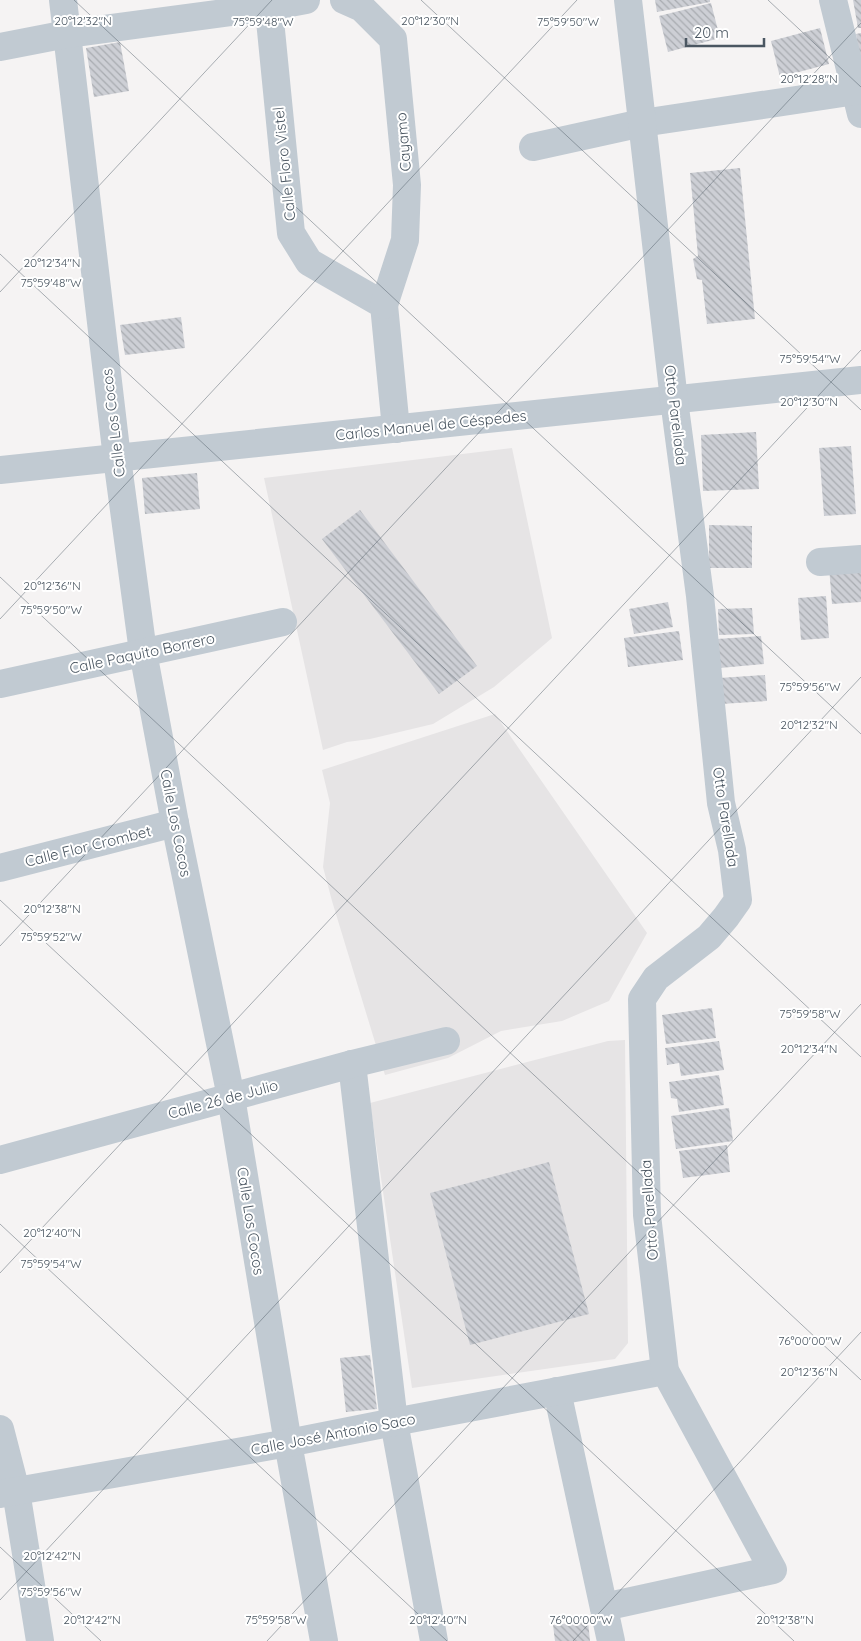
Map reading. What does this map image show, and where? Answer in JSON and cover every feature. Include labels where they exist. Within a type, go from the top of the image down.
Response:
[{"type":"street","name":"Calle Los Cocos","points":[[63,0],[117,458],[143,652],[175,823],[231,1097],[288,1443],[324,1641]]},
{"type":"street","points":[[0,47],[67,34],[268,3],[306,0]]},
{"type":"street","name":"Cayamo","points":[[344,0],[362,8],[394,39],[407,185],[405,240],[384,305]]},
{"type":"street","name":"Otto Parellada","points":[[604,1607],[773,1570],[664,1371],[647,1215],[642,998],[656,978],[709,937],[738,900],[732,850],[721,803],[700,596],[674,400],[628,0]]},
{"type":"street","points":[[533,147],[642,123],[859,102],[833,0]]},
{"type":"street","name":"Calle Floro Vistel","points":[[268,3],[291,233],[309,262],[384,305]]},
{"type":"street","points":[[384,305],[396,429]]},
{"type":"street","name":"Carlos Manuel de Céspedes","points":[[0,470],[861,380]]},
{"type":"street","points":[[820,562],[861,559]]},
{"type":"street","name":"Calle Paquito Borrero","points":[[0,684],[283,622]]},
{"type":"street","name":"Calle Flor Crombet","points":[[0,868],[175,823]]},
{"type":"street","name":"Calle 26 de Julio","points":[[0,1160],[352,1064],[446,1042]]},
{"type":"street","points":[[352,1064],[394,1422],[434,1641]]},
{"type":"street","name":"Calle José Antonio Saco","points":[[8,1492],[288,1443],[664,1371]]},
{"type":"street","points":[[557,1391],[611,1641]]},
{"type":"street","points":[[0,1430],[8,1492],[40,1641]]},
{"type":"shaded area","points":[[512,448],[552,638],[494,687],[433,724],[370,739],[347,742],[323,750],[264,478]]},
{"type":"shaded area","points":[[495,714],[647,933],[609,1001],[562,1021],[501,1031],[448,1058],[385,1075],[323,867],[330,803],[322,770]]},
{"type":"shaded area","points":[[625,1040],[628,1343],[615,1359],[412,1388],[370,1103],[608,1041]]},
{"type":"building","points":[[655,0],[710,0],[710,2],[657,12]]},
{"type":"building","points":[[853,0],[861,0],[861,28],[858,28]]},
{"type":"building","points":[[711,3],[720,38],[668,52],[659,16]]},
{"type":"building","points":[[820,28],[829,64],[780,77],[771,41]]},
{"type":"building","points":[[861,33],[861,61],[860,61],[856,34]]},
{"type":"building","points":[[120,42],[129,91],[94,97],[86,48]]},
{"type":"building","points":[[740,168],[755,319],[707,324],[702,280],[697,279],[693,259],[698,256],[690,173]]},
{"type":"building","points":[[181,317],[185,348],[125,355],[120,325]]},
{"type":"building","points":[[756,432],[759,489],[703,491],[701,435]]},
{"type":"building","points":[[851,446],[856,514],[824,516],[819,448]]},
{"type":"building","points":[[197,473],[200,509],[145,514],[142,478]]},
{"type":"building","points":[[360,510],[477,666],[439,694],[322,539]]},
{"type":"building","points":[[709,525],[752,526],[752,568],[709,568]]},
{"type":"building","points":[[861,566],[861,602],[832,604],[829,567]]},
{"type":"building","points":[[826,596],[829,638],[801,640],[798,598]]},
{"type":"building","points":[[668,602],[673,627],[634,634],[629,609]]},
{"type":"building","points":[[752,608],[754,634],[719,635],[718,609]]},
{"type":"building","points":[[679,631],[683,660],[628,667],[624,638]]},
{"type":"building","points":[[761,636],[764,664],[720,668],[717,639]]},
{"type":"building","points":[[765,675],[767,701],[721,704],[719,678]]},
{"type":"building","points":[[712,1008],[716,1038],[666,1044],[662,1015]]},
{"type":"building","points":[[719,1041],[724,1070],[681,1076],[679,1063],[667,1065],[665,1048]]},
{"type":"building","points":[[719,1075],[724,1105],[679,1112],[677,1099],[671,1098],[669,1082]]},
{"type":"building","points":[[729,1108],[733,1141],[676,1149],[671,1116]]},
{"type":"building","points":[[727,1145],[730,1172],[683,1178],[679,1151]]},
{"type":"building","points":[[549,1162],[589,1314],[470,1345],[430,1193]]},
{"type":"building","points":[[370,1355],[377,1409],[346,1412],[340,1358]]},
{"type":"building","points":[[588,1621],[590,1641],[555,1641],[553,1625]]}]
